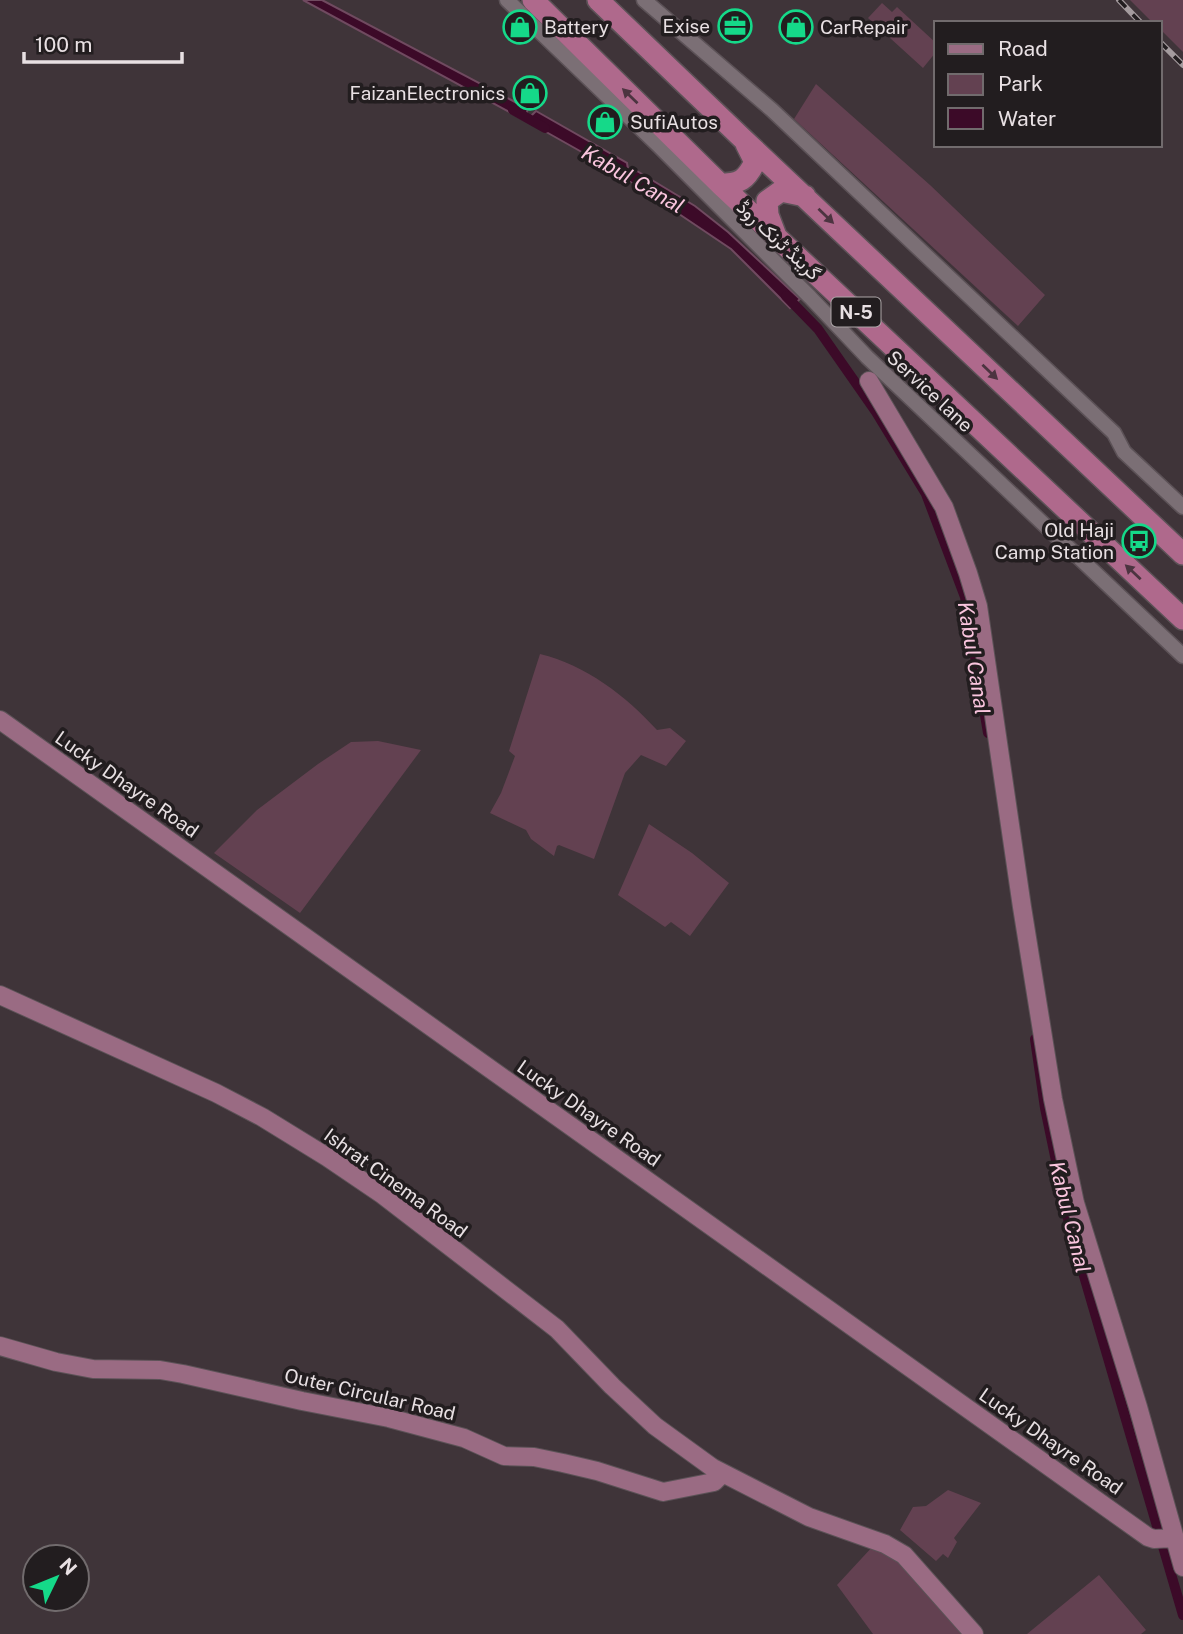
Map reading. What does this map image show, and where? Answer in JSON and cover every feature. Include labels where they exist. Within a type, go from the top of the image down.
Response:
[{"type":"highway","name":"گرینڈ ٹرنک روڈ","points":[[533,0],[720,184],[1183,619]]},
{"type":"highway","name":"N-5","points":[[598,0],[1183,554]]},
{"type":"highway","points":[[720,184],[736,184],[744,180],[755,162],[743,139]]},
{"type":"highway","points":[[777,238],[768,215],[767,201],[781,191],[805,196]]},
{"type":"main road","points":[[869,381],[944,507],[978,606],[1053,1099],[1075,1203],[1171,1542],[1183,1567]]},
{"type":"main road","name":"Lucky Dhayre Road","points":[[0,720],[1171,1542]]},
{"type":"main road","name":"Ishrat Cinema Road","points":[[0,995],[216,1093],[262,1117],[327,1157],[383,1195],[549,1322],[655,1426],[722,1475],[809,1517],[885,1544],[904,1555],[974,1634]]},
{"type":"main road","name":"Outer Circular Road","points":[[0,1346],[56,1362],[93,1368],[160,1370],[183,1374],[313,1404],[389,1418],[464,1438],[504,1455],[563,1463],[663,1492],[714,1482],[722,1475]]},
{"type":"street","name":"Service lane","points":[[507,0],[668,155],[801,287],[867,357],[1183,656]]},
{"type":"street","points":[[644,0],[772,110],[893,223],[1114,433],[1124,452],[1183,508]]},
{"type":"street","points":[[867,357],[869,381]]},
{"type":"green space","points":[[1130,0],[1183,0],[1183,52],[1162,31],[1162,21],[1151,21]]},
{"type":"green space","points":[[882,3],[892,12],[897,7],[934,41],[934,54],[923,68],[868,18]]},
{"type":"green space","points":[[816,84],[930,185],[1045,295],[1018,326],[794,119]]},
{"type":"green space","points":[[540,654],[589,674],[632,705],[657,730],[670,728],[686,741],[666,766],[641,755],[625,773],[594,859],[559,845],[554,856],[531,839],[526,830],[490,813],[515,756],[509,751]]},
{"type":"green space","points":[[378,741],[421,750],[300,913],[214,853],[257,810],[318,764],[351,742]]},
{"type":"green space","points":[[649,824],[692,853],[729,883],[690,936],[671,922],[665,927],[618,895]]},
{"type":"green space","points":[[948,1490],[981,1503],[954,1538],[957,1542],[948,1558],[943,1554],[936,1561],[900,1530],[913,1507],[926,1506]]},
{"type":"green space","points":[[874,1545],[927,1581],[967,1634],[873,1634],[837,1585]]},
{"type":"green space","points":[[1099,1575],[1146,1630],[1141,1634],[1027,1634]]},
{"type":"water","points":[[303,0],[322,0],[517,103],[528,109],[524,120]]},
{"type":"water","points":[[536,111],[627,163],[628,169],[619,173],[532,124],[532,115]]},
{"type":"water","points":[[637,171],[695,206],[728,232],[800,299],[790,308],[731,249],[630,181],[629,176]]},
{"type":"waterway","name":"Kabul Canal","points":[[513,110],[545,128]]},
{"type":"waterway","name":"Kabul Canal","points":[[611,164],[642,182]]},
{"type":"waterway","name":"Kabul Canal","points":[[786,296],[818,329],[876,412],[926,494],[965,597],[988,733]]},
{"type":"waterway","name":"Kabul Canal","points":[[1035,1039],[1045,1108],[1070,1228],[1183,1615]]},
{"type":"railway","points":[[1119,0],[1139,21]]},
{"type":"railway","points":[[1162,44],[1183,65]]},
{"type":"place","name":"Exise","points":[[735,26]]},
{"type":"place","name":"Battery","points":[[520,27]]},
{"type":"place","name":"CarRepair","points":[[796,27]]},
{"type":"place","name":"FaizanElectronics","points":[[530,93]]},
{"type":"place","name":"SufiAutos","points":[[605,122]]},
{"type":"place","name":"Old Haji Camp Station","points":[[1139,541]]}]
